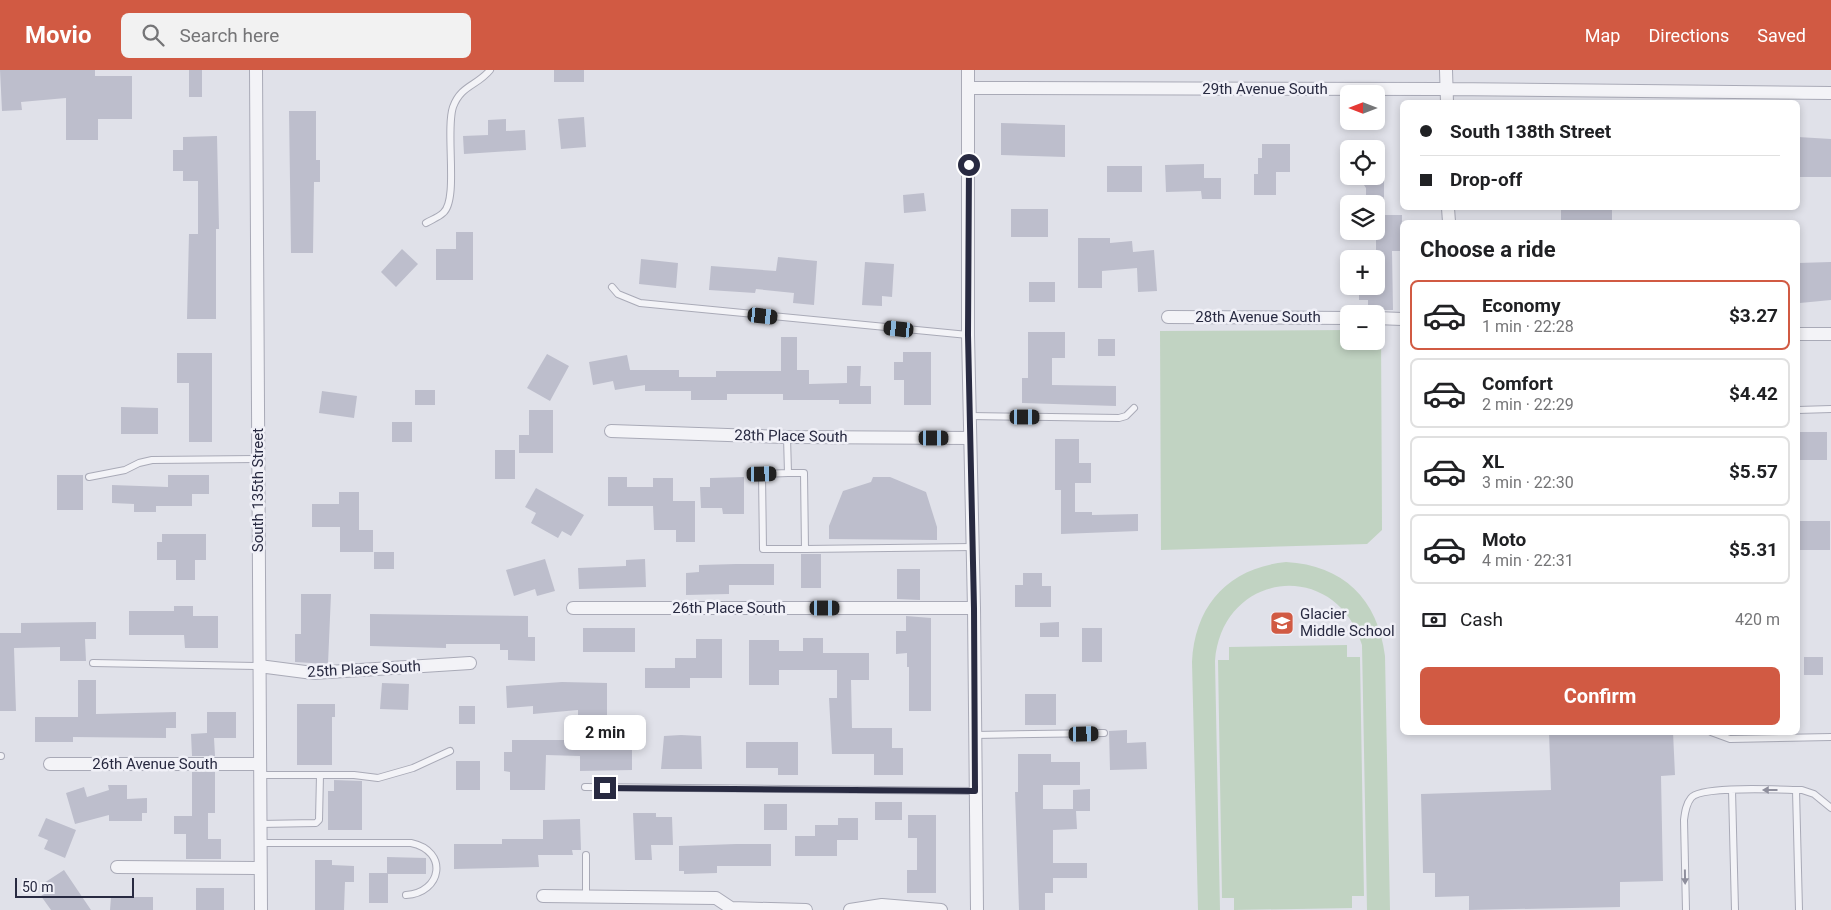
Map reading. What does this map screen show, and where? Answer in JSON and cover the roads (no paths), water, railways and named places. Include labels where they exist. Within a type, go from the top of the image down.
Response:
[{"type":"street","name":"South 135th Street","points":[[256,70],[261,910]]},
{"type":"street","points":[[968,70],[968,335],[974,608],[977,910]]},
{"type":"street","points":[[1446,70],[1447,100]]},
{"type":"street","name":"29th Avenue South","points":[[969,88],[1446,89],[1831,93]]},
{"type":"street","name":"28th Avenue South","points":[[1168,317],[1340,318]]},
{"type":"street","points":[[1385,318],[1400,319]]},
{"type":"street","points":[[1800,334],[1831,334]]},
{"type":"street","name":"28th Place South","points":[[611,431],[787,437],[970,438]]},
{"type":"street","name":"26th Place South","points":[[573,608],[974,608]]},
{"type":"street","name":"25th Place South","points":[[259,666],[313,673],[470,663]]},
{"type":"street","name":"26th Avenue South","points":[[50,764],[260,769]]},
{"type":"street","points":[[117,867],[260,868]]},
{"type":"street","points":[[543,896],[716,898],[731,909],[806,910]]},
{"type":"street","points":[[850,910],[882,905],[941,910]]},
{"type":"lane","points":[[426,223],[444,213],[450,199],[450,136],[453,108],[461,91],[490,70]]},
{"type":"lane","points":[[612,287],[618,294],[640,303],[968,335]]},
{"type":"lane","points":[[970,416],[1119,418],[1126,416],[1134,408]]},
{"type":"lane","points":[[1800,410],[1831,409]]},
{"type":"lane","points":[[787,437],[788,474]]},
{"type":"lane","points":[[89,477],[125,470],[139,463],[152,460],[258,459]]},
{"type":"lane","points":[[805,549],[804,473],[762,474],[763,550],[973,547]]},
{"type":"lane","points":[[93,663],[259,666]]},
{"type":"lane","points":[[975,735],[1104,733]]},
{"type":"lane","points":[[1719,735],[1730,739],[1831,737]]},
{"type":"lane","points":[[260,769],[378,778],[389,776],[450,751]]},
{"type":"lane","points":[[260,824],[316,823],[319,820],[320,775]]},
{"type":"lane","points":[[585,788],[975,791]]},
{"type":"lane","points":[[1732,790],[1735,910]]},
{"type":"lane","points":[[1686,910],[1685,810],[1691,797],[1698,793],[1732,790],[1796,790],[1814,794],[1831,808]]},
{"type":"lane","points":[[1796,790],[1799,910]]},
{"type":"lane","points":[[260,843],[411,843],[424,846],[433,854],[437,871],[430,887],[418,894],[406,895]]},
{"type":"lane","points":[[586,855],[586,897]]},
{"type":"place","name":"Glacier Middle School","points":[[1282,623]]}]
